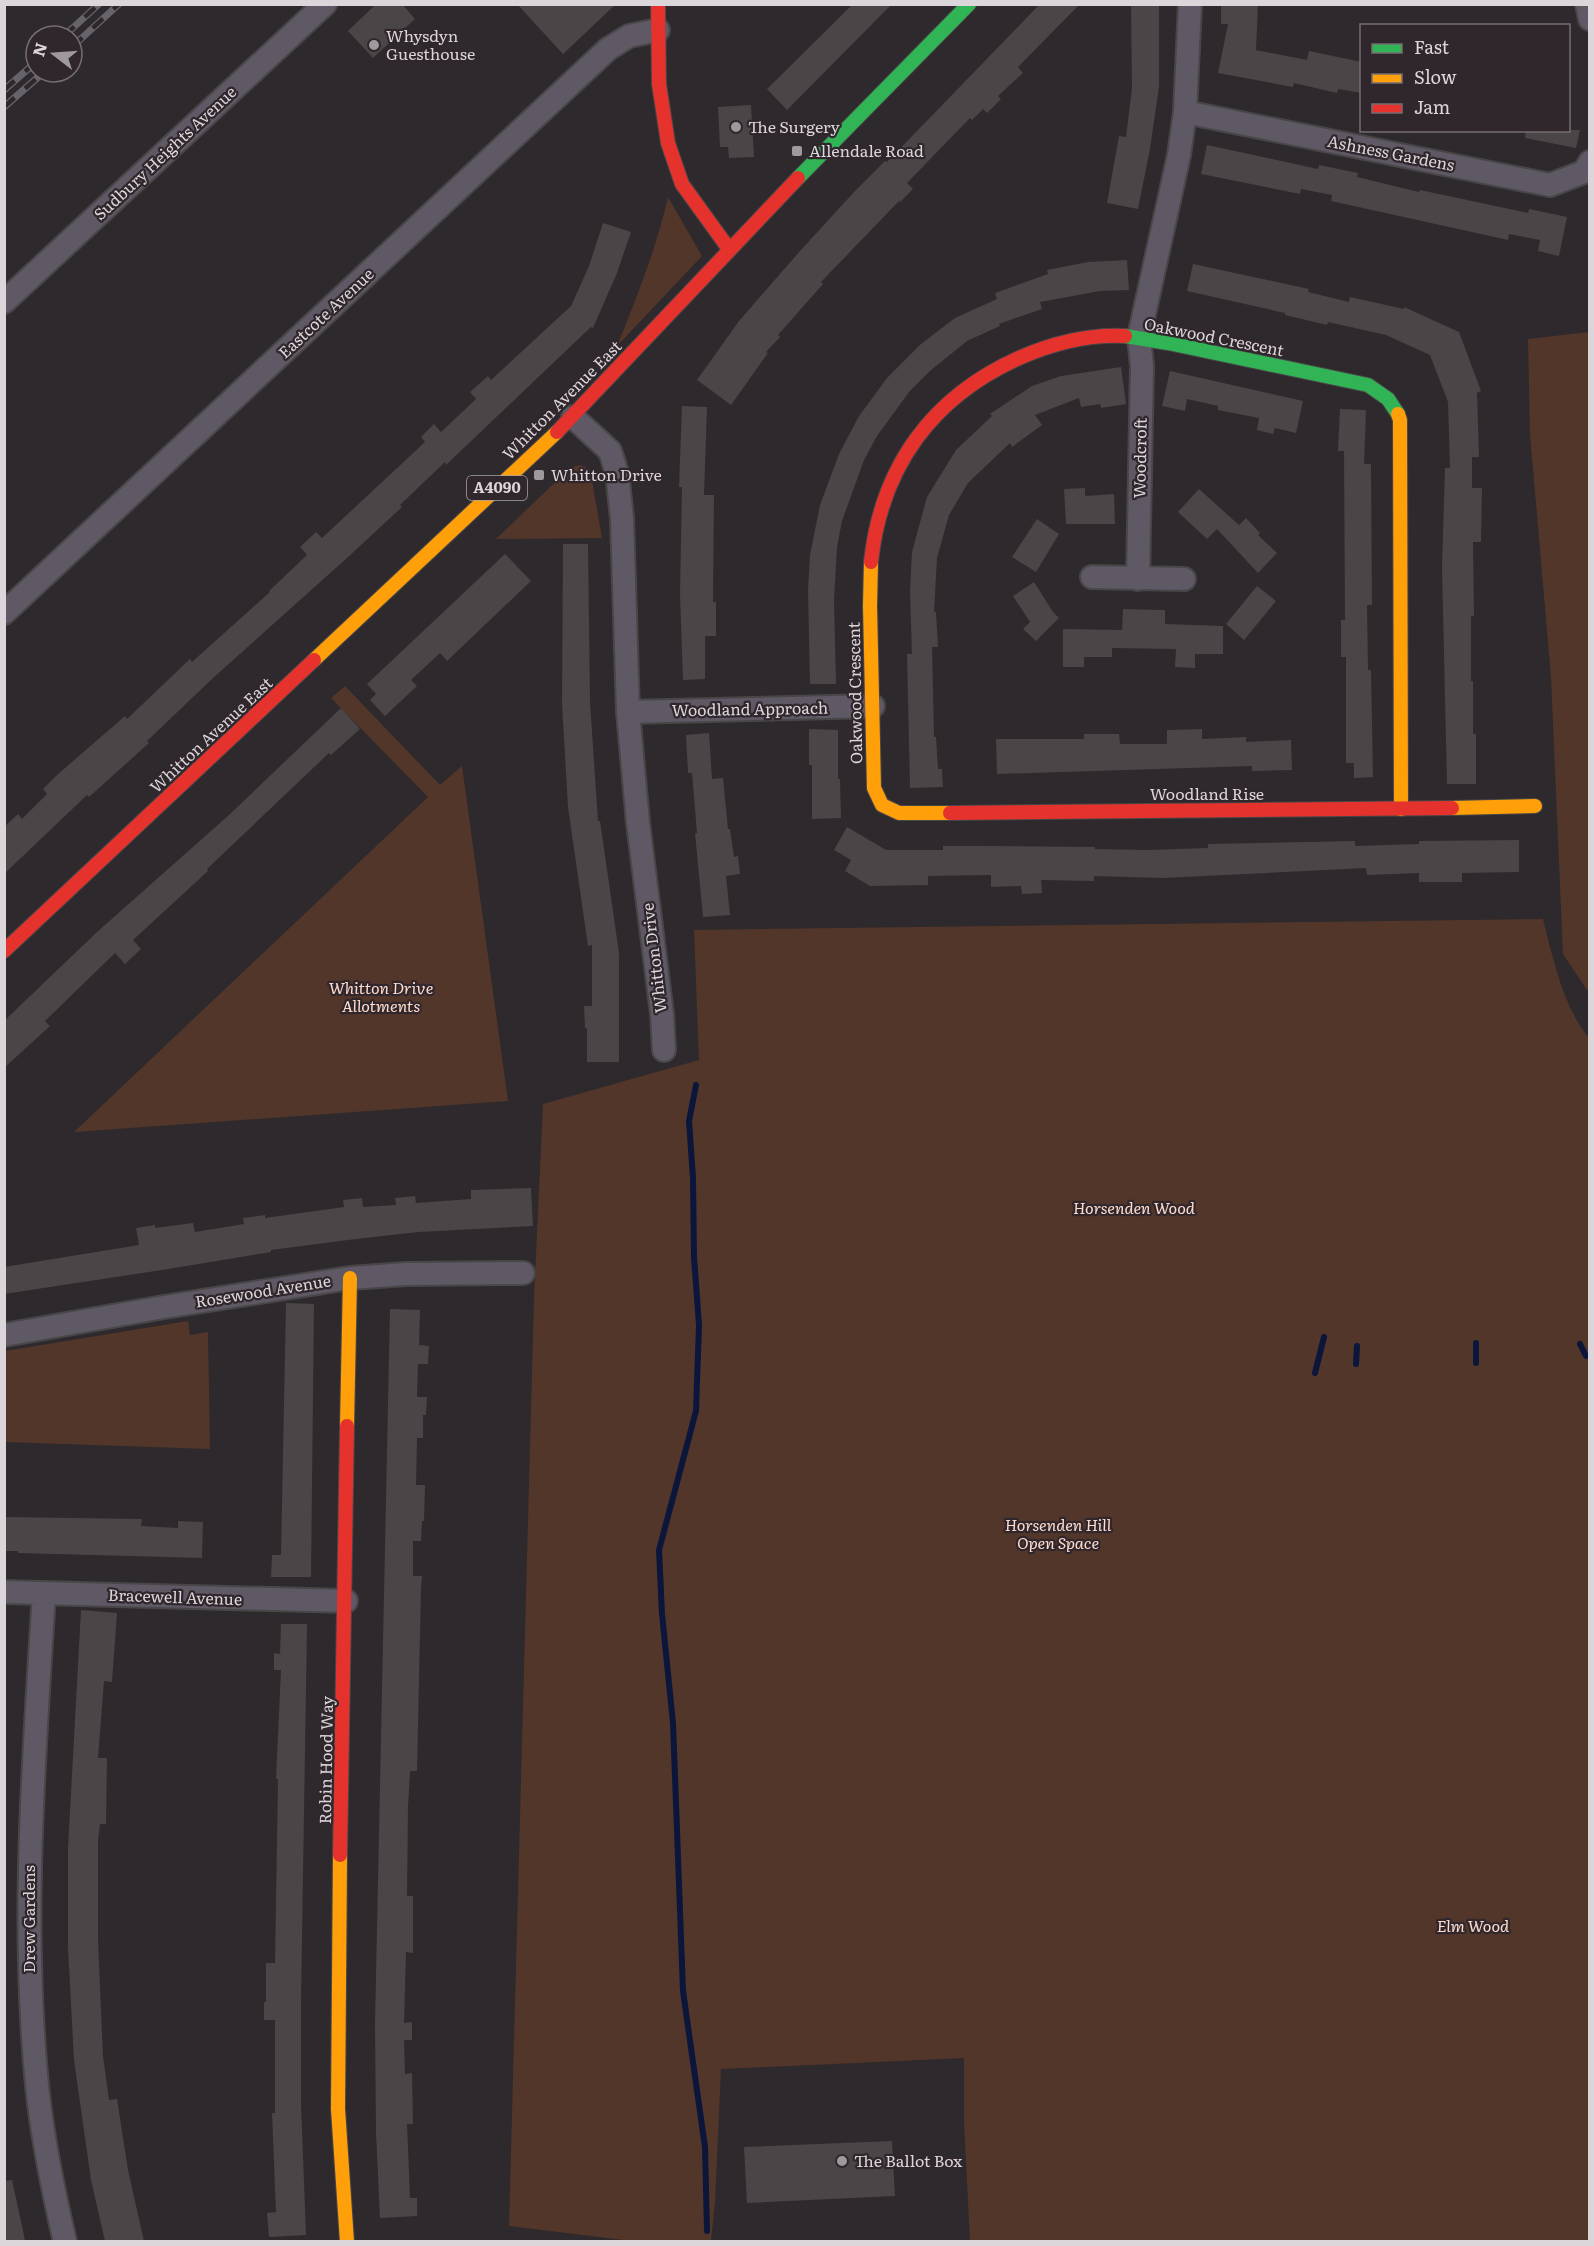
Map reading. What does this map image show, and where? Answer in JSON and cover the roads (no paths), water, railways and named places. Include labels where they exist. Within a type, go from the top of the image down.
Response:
[{"type":"street","name":"Sudbury Heights Avenue","points":[[4,302],[325,4]]},
{"type":"street","points":[[658,4],[659,84],[668,143],[682,184],[729,249]]},
{"type":"street","name":"Whitton Avenue East","points":[[4,951],[573,417],[729,249],[969,4]]},
{"type":"street","points":[[1139,337],[1179,155],[1185,112],[1190,4]]},
{"type":"street","points":[[1587,4],[1590,20]]},
{"type":"street","name":"Eastcote Avenue","points":[[4,613],[608,49],[629,36],[658,30]]},
{"type":"street","name":"Ashness Gardens","points":[[1185,112],[1550,185],[1584,172],[1590,162]]},
{"type":"street","name":"Oakwood Crescent","points":[[882,805],[874,788],[870,596],[873,546],[882,503],[897,467],[919,434],[944,406],[974,381],[1008,363],[1047,347],[1091,336],[1139,337],[1368,385],[1380,391],[1394,403],[1400,420],[1401,809]]},
{"type":"street","name":"Woodcroft","points":[[1138,579],[1142,366],[1139,337]]},
{"type":"street","name":"Whitton Drive","points":[[573,417],[610,451],[617,473],[622,518],[628,712],[638,823],[662,1014],[664,1050]]},
{"type":"street","points":[[1092,578],[1184,579]]},
{"type":"street","name":"Woodland Approach","points":[[628,712],[873,706]]},
{"type":"street","name":"Woodland Rise","points":[[882,805],[899,813],[1535,806]]},
{"type":"street","name":"Rosewood Avenue","points":[[4,1335],[164,1306],[350,1278],[406,1274],[524,1273]]},
{"type":"street","name":"Robin Hood Way","points":[[347,2241],[338,2109],[350,1278]]},
{"type":"street","name":"Bracewell Avenue","points":[[4,1592],[345,1601]]},
{"type":"street","name":"Drew Gardens","points":[[44,1593],[34,1723],[30,1836],[29,1985],[37,2086],[45,2146],[65,2241]]},
{"type":"waterway","points":[[696,1085],[689,1121],[699,1325],[696,1411],[659,1550],[662,1614],[673,1723],[683,1991],[705,2147],[707,2231]]},
{"type":"waterway","points":[[1315,1373],[1324,1337]]},
{"type":"waterway","points":[[1476,1343],[1476,1363]]},
{"type":"waterway","points":[[1580,1344],[1586,1356]]},
{"type":"waterway","points":[[1356,1364],[1357,1346]]},
{"type":"railway","points":[[77,24],[99,4]]},
{"type":"railway","points":[[84,36],[119,4]]},
{"type":"railway","points":[[4,90],[24,72]]},
{"type":"railway","points":[[4,107],[30,84]]},
{"type":"place","name":"Whysdyn Guesthouse","points":[[374,45]]},
{"type":"place","name":"The Surgery","points":[[736,127]]},
{"type":"place","name":"Allendale Road","points":[[797,151]]},
{"type":"place","name":"Whitton Drive","points":[[539,475]]},
{"type":"place","name":"The Ballot Box","points":[[842,2161]]},
{"type":"park label","name":"Whitton Drive Allotments","points":[[381,997]]},
{"type":"park label","name":"Horsenden Wood","points":[[1134,1208]]},
{"type":"park label","name":"Horsenden Hill Open Space","points":[[1058,1534]]},
{"type":"park label","name":"Elm Wood","points":[[1473,1926]]}]
